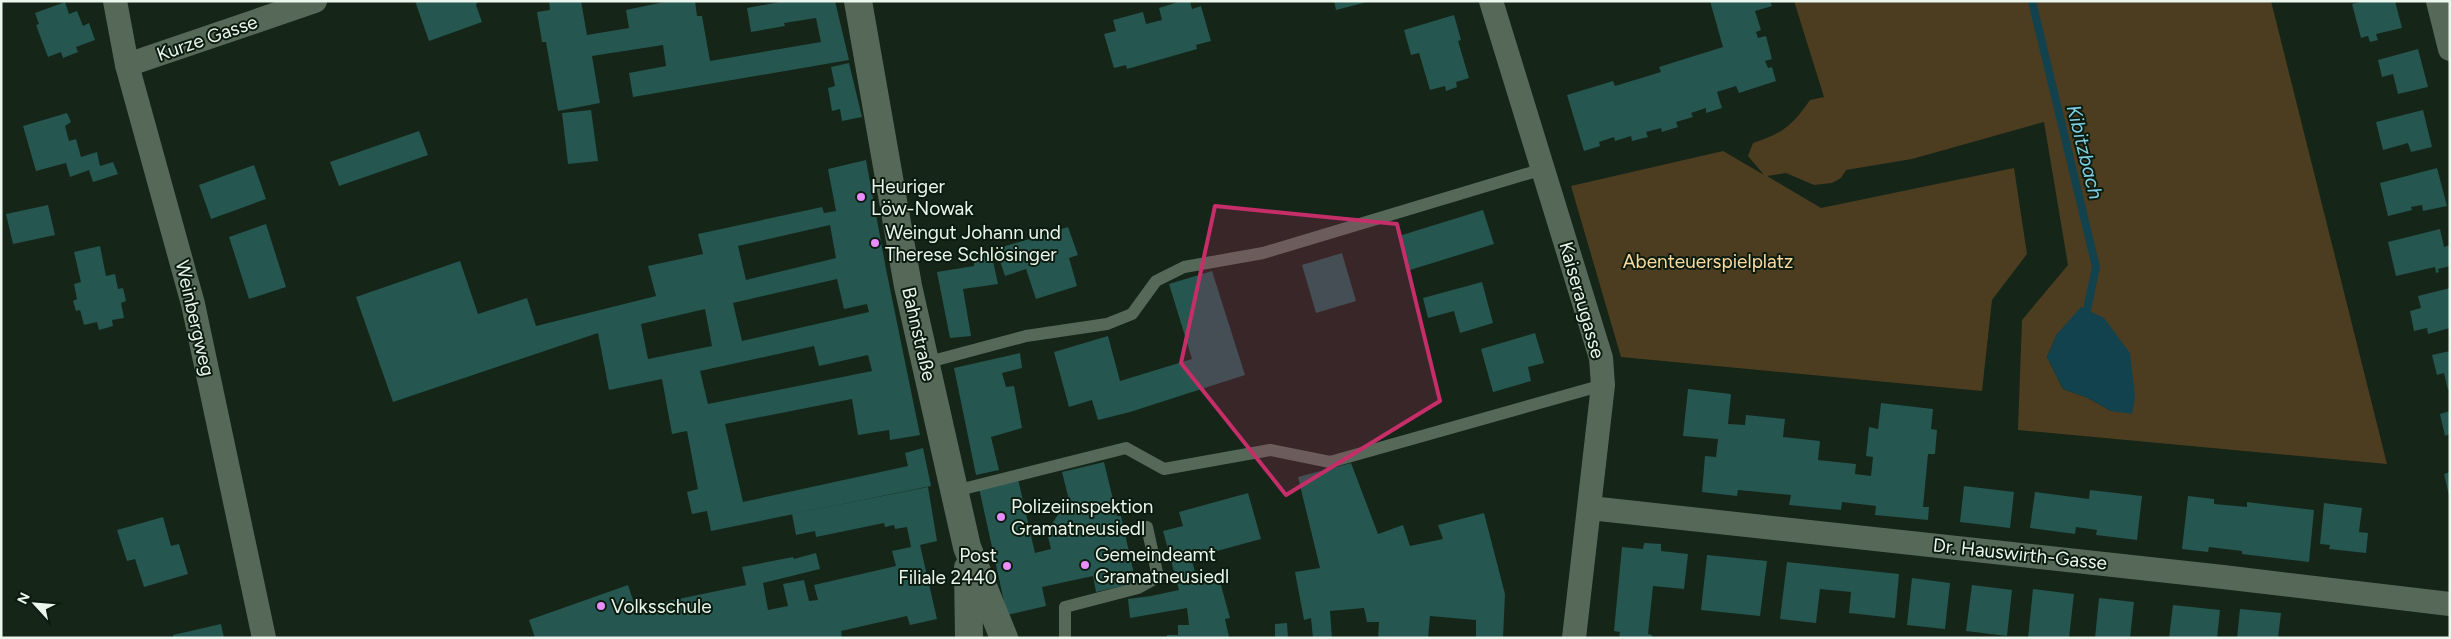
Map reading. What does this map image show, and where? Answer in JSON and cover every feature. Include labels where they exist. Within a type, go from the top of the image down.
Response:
[{"type":"main road","name":"Bahnstraße","points":[[858,1],[908,286],[967,547],[1004,638]]},
{"type":"main road","name":"Bahnstraße","points":[[967,547],[970,638]]},
{"type":"street","name":"Weinbergweg","points":[[115,1],[128,65],[193,304],[264,638]]},
{"type":"street","name":"Kurze Gasse","points":[[128,65],[315,1]]},
{"type":"street","name":"Kaiseraugasse","points":[[1491,1],[1601,358],[1603,386],[1574,638]]},
{"type":"street","points":[[2438,1],[2450,50]]},
{"type":"street","name":"Dr. Hauswirth-Gasse","points":[[1590,508],[2213,576],[2450,604]]},
{"type":"lane","points":[[925,363],[1026,336],[1107,324],[1132,314],[1156,282],[1184,267],[1263,253],[1543,169]]},
{"type":"lane","points":[[955,491],[1126,448],[1164,469],[1270,450],[1330,462],[1603,386]]},
{"type":"lane","points":[[1064,638],[1065,607],[1138,588],[1158,578],[1147,526]]},
{"type":"highlighted area","points":[[1215,206],[1397,224],[1440,401],[1286,495],[1181,363]]},
{"type":"green space","name":"Abenteuerspielplatz","points":[[1794,1],[2271,1],[2387,464],[2018,430],[2022,320],[2068,265],[2044,122],[1912,159],[1846,170],[1841,178],[1832,183],[1814,185],[1786,173],[1767,176],[1821,208],[2014,168],[2027,254],[1992,300],[1982,391],[1621,357],[1571,186],[1723,151],[1764,175],[1748,156],[1753,143],[1786,128],[1810,100],[1824,97]],"holes":[[[2057,334],[2111,411],[2088,398],[2063,389],[2047,357]]]},
{"type":"water","points":[[2081,307],[2104,318],[2130,353],[2135,396],[2132,414],[2111,411],[2088,398],[2063,389],[2047,357],[2057,334]]},
{"type":"building","points":[[415,1],[478,1],[476,5],[482,22],[429,41]]},
{"type":"building","points":[[549,1],[581,1],[587,35],[629,28],[626,10],[669,1],[695,1],[697,16],[702,16],[710,61],[821,42],[816,18],[784,23],[785,26],[751,32],[747,8],[785,1],[835,1],[849,60],[633,97],[629,73],[666,66],[663,45],[592,56],[600,103],[558,111],[546,42],[542,42],[537,12],[550,10]]},
{"type":"building","points":[[1181,1],[1190,1],[1192,9],[1201,6],[1211,41],[1196,45],[1197,49],[1127,69],[1126,65],[1114,68],[1104,34],[1116,31],[1113,20],[1143,12],[1146,24],[1162,20],[1159,8]]},
{"type":"building","points":[[1334,1],[1367,1],[1367,2],[1336,10]]},
{"type":"building","points":[[1710,1],[1770,1],[1772,6],[1755,11],[1761,30],[1756,32],[1758,38],[1766,36],[1772,59],[1765,61],[1768,68],[1772,67],[1776,81],[1739,93],[1736,86],[1717,92],[1722,108],[1706,113],[1706,108],[1691,113],[1693,117],[1676,122],[1678,127],[1662,132],[1661,128],[1646,132],[1648,137],[1632,141],[1631,136],[1615,141],[1614,137],[1599,142],[1600,146],[1584,151],[1567,95],[1613,81],[1615,86],[1661,72],[1659,67],[1723,47]]},
{"type":"building","points":[[2364,1],[2395,1],[2402,28],[2376,34],[2378,40],[2370,42],[2368,36],[2361,38],[2352,4]]},
{"type":"building","points":[[65,2],[69,14],[77,11],[83,26],[89,23],[95,40],[76,47],[78,52],[63,58],[61,52],[48,57],[36,25],[39,24],[35,13]]},
{"type":"building","points":[[1454,15],[1461,40],[1458,41],[1469,78],[1456,82],[1457,87],[1446,91],[1445,86],[1430,90],[1419,53],[1411,55],[1404,30]]},
{"type":"building","points":[[2418,49],[2428,87],[2398,94],[2393,74],[2382,77],[2378,60]]},
{"type":"building","points":[[849,63],[862,117],[842,121],[840,109],[832,111],[828,88],[835,86],[831,67]]},
{"type":"building","points":[[591,110],[598,161],[568,164],[562,113]]},
{"type":"building","points":[[2423,110],[2432,147],[2411,152],[2408,143],[2383,150],[2376,122]]},
{"type":"building","points":[[67,113],[71,122],[65,126],[69,141],[76,139],[81,157],[97,152],[100,166],[113,162],[118,174],[93,182],[89,170],[70,177],[66,163],[36,171],[23,126]]},
{"type":"building","points":[[419,131],[428,155],[339,186],[330,162]]},
{"type":"building","points":[[866,160],[920,435],[890,440],[889,430],[858,435],[852,399],[725,424],[743,502],[908,466],[905,453],[923,448],[931,486],[711,531],[707,511],[692,514],[687,492],[698,489],[687,431],[672,434],[662,379],[609,390],[598,333],[393,402],[356,297],[460,261],[478,314],[527,298],[536,326],[656,296],[648,266],[703,254],[698,234],[822,207],[824,213],[836,211],[828,169]],"holes":[[[830,225],[836,258],[746,280],[738,246]],[[837,279],[844,309],[867,304],[869,312],[742,341],[733,303]],[[705,309],[712,346],[648,359],[641,324]],[[814,346],[819,366],[868,355],[872,371],[708,404],[700,371]]]},
{"type":"building","points":[[254,165],[266,199],[211,219],[199,185]]},
{"type":"building","points":[[2437,168],[2447,206],[2423,211],[2422,205],[2411,207],[2412,210],[2388,216],[2380,183]]},
{"type":"building","points":[[48,205],[55,235],[13,244],[6,214]]},
{"type":"building","points":[[1483,210],[1494,244],[1410,270],[1399,236]]},
{"type":"building","points":[[266,224],[286,287],[249,299],[229,237]]},
{"type":"building","points":[[1068,227],[1078,255],[1069,258],[1077,286],[1036,299],[1026,269],[1005,276],[996,249]]},
{"type":"building","points":[[2440,229],[2444,247],[2450,245],[2450,266],[2438,269],[2439,272],[2436,273],[2435,267],[2396,276],[2388,242]]},
{"type":"building","points":[[100,246],[106,276],[115,274],[118,289],[123,288],[126,301],[121,303],[124,318],[112,320],[113,326],[99,330],[97,322],[84,325],[80,310],[76,311],[73,301],[77,299],[74,284],[81,282],[74,252]]},
{"type":"building","points":[[991,252],[998,284],[963,289],[971,336],[950,338],[937,272],[974,266],[974,256]]},
{"type":"building","points":[[1342,253],[1356,301],[1316,313],[1302,265]]},
{"type":"building","points":[[1212,271],[1245,375],[1130,412],[1098,420],[1092,400],[1069,407],[1054,352],[1108,336],[1120,381],[1192,359],[1169,284]]},
{"type":"building","points":[[1482,282],[1493,323],[1460,333],[1454,311],[1428,318],[1423,298]]},
{"type":"building","points":[[2450,288],[2450,328],[2428,334],[2427,328],[2414,331],[2410,311],[2421,308],[2418,296]]},
{"type":"building","points":[[1535,333],[1544,363],[1528,367],[1531,381],[1493,392],[1481,349]]},
{"type":"building","points":[[2450,351],[2450,389],[2448,390],[2444,373],[2437,375],[2432,355]]},
{"type":"building","points":[[1020,353],[1022,368],[1002,373],[1006,387],[1014,386],[1022,428],[991,437],[999,470],[976,475],[954,368]]},
{"type":"building","points":[[1688,389],[1731,394],[1728,424],[1745,425],[1746,415],[1785,419],[1783,437],[1820,441],[1818,460],[1856,464],[1855,474],[1871,476],[1873,457],[1866,456],[1869,427],[1878,429],[1881,403],[1933,409],[1931,429],[1937,430],[1935,454],[1928,454],[1923,507],[1929,507],[1928,520],[1875,515],[1876,506],[1842,502],[1841,510],[1789,505],[1791,495],[1738,490],[1737,496],[1702,492],[1705,456],[1716,457],[1718,439],[1683,436]]},
{"type":"building","points":[[2450,411],[2450,434],[2445,436],[2440,414]]},
{"type":"building","points":[[1104,462],[1117,516],[1121,516],[1136,583],[1096,592],[1093,576],[1042,587],[1046,606],[1007,615],[979,488],[1018,479],[1035,553],[1051,549],[1047,532],[1061,510],[1071,508],[1062,472]]},
{"type":"building","points":[[1351,463],[1378,534],[1403,525],[1410,546],[1443,539],[1438,525],[1484,513],[1505,594],[1503,638],[1476,638],[1476,620],[1430,616],[1428,638],[1378,638],[1379,622],[1367,622],[1364,608],[1330,611],[1332,638],[1313,638],[1311,618],[1304,620],[1295,572],[1320,568],[1298,477]]},
{"type":"building","points":[[2450,472],[2450,496],[2449,496],[2444,474]]},
{"type":"building","points":[[1964,486],[2014,492],[2010,528],[1960,522]]},
{"type":"building","points":[[928,487],[937,541],[920,545],[937,619],[910,625],[907,616],[841,631],[842,638],[535,638],[529,620],[628,585],[637,612],[669,601],[746,585],[742,567],[793,557],[794,559],[816,553],[820,569],[763,583],[768,610],[788,606],[783,584],[804,580],[809,601],[818,600],[814,585],[896,566],[892,551],[911,547],[907,527],[895,529],[894,525],[885,527],[884,523],[816,537],[815,531],[796,535],[792,514]]},
{"type":"building","points":[[2090,490],[2142,496],[2137,540],[2096,535],[2097,530],[2076,527],[2075,534],[2030,528],[2035,492],[2089,499]]},
{"type":"building","points":[[1248,493],[1261,539],[1191,558],[1198,582],[1219,578],[1230,618],[1225,619],[1229,637],[1167,638],[1167,635],[1178,635],[1178,625],[1189,625],[1187,608],[1130,618],[1128,599],[1179,590],[1163,531],[1183,526],[1179,512]]},
{"type":"building","points":[[2188,496],[2214,499],[2214,504],[2247,507],[2247,502],[2314,510],[2309,562],[2242,554],[2242,551],[2209,547],[2208,552],[2182,549]]},
{"type":"building","points":[[2324,503],[2362,508],[2359,532],[2368,533],[2366,553],[2329,549],[2330,545],[2320,544]]},
{"type":"building","points":[[163,517],[171,546],[179,544],[188,574],[144,587],[135,559],[127,561],[117,530]]},
{"type":"building","points":[[1644,543],[1661,544],[1661,551],[1688,554],[1684,589],[1653,586],[1648,634],[1652,635],[1652,638],[1619,638],[1620,632],[1614,631],[1622,547],[1643,549]]},
{"type":"building","points":[[1707,555],[1767,561],[1760,616],[1701,610]]},
{"type":"building","points":[[1787,562],[1899,574],[1895,618],[1849,613],[1851,592],[1820,589],[1816,623],[1780,619]]},
{"type":"building","points":[[1912,578],[1950,583],[1945,629],[1907,625]]},
{"type":"building","points":[[1972,585],[2012,590],[2007,636],[1966,631]]},
{"type":"building","points":[[2033,589],[2074,594],[2069,638],[2028,638]]},
{"type":"building","points":[[2099,598],[2134,602],[2130,638],[2095,638]]},
{"type":"building","points":[[2173,605],[2220,610],[2217,638],[2169,638]]},
{"type":"building","points":[[2240,609],[2281,613],[2278,638],[2237,638]]},
{"type":"building","points":[[1287,623],[1288,638],[1275,638],[1275,624]]},
{"type":"building","points":[[221,624],[224,638],[173,638],[173,635]]},
{"type":"waterway","name":"Kibitzbach","points":[[2032,1],[2096,267],[2087,310]]},
{"type":"place","name":"Heuriger Löw-Nowak","points":[[861,197]]},
{"type":"place","name":"Weingut Johann und Therese Schlösinger","points":[[875,243]]},
{"type":"place","name":"Polizeiinspektion Gramatneusiedl","points":[[1001,517]]},
{"type":"place","name":"Gemeindeamt Gramatneusiedl","points":[[1085,565]]},
{"type":"place","name":"Post Filiale 2440","points":[[1007,566]]},
{"type":"place","name":"Volksschule","points":[[601,606]]}]
